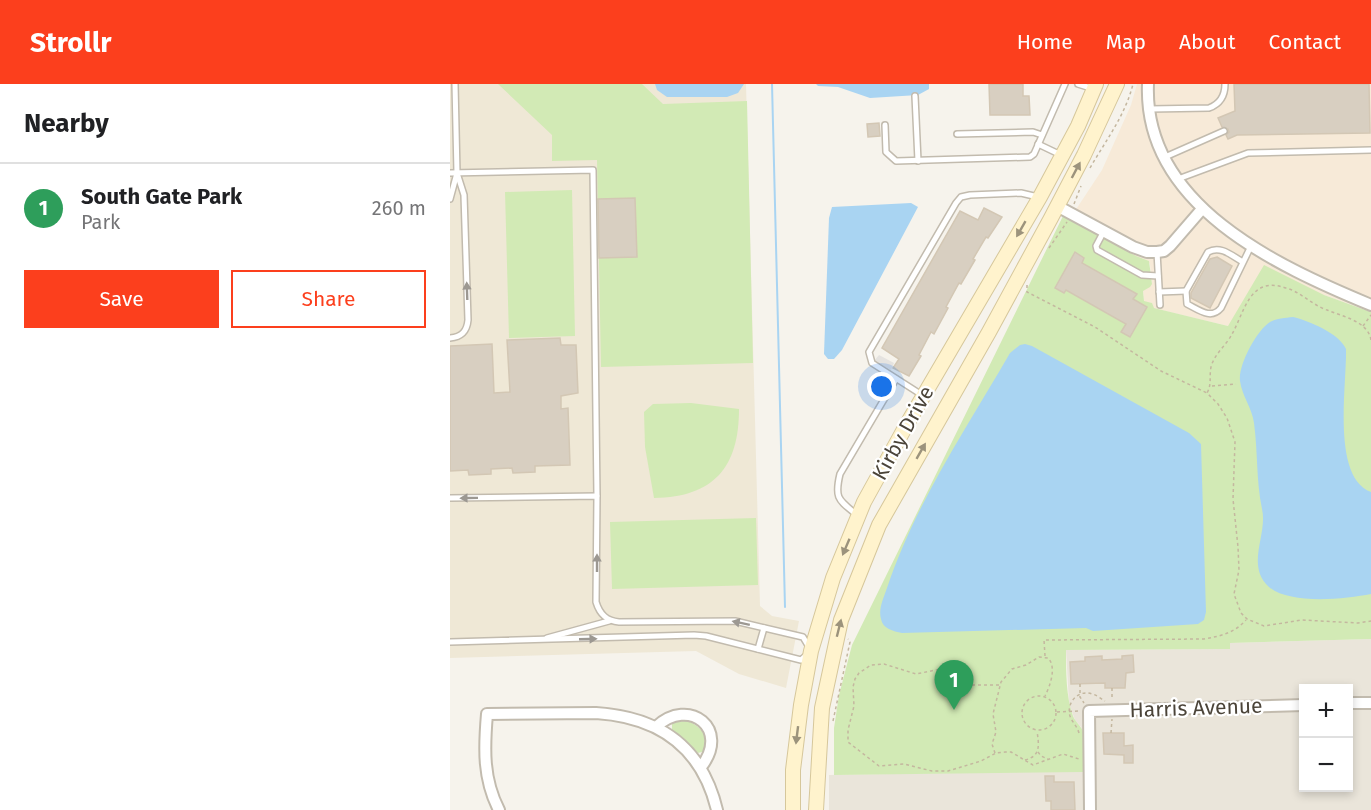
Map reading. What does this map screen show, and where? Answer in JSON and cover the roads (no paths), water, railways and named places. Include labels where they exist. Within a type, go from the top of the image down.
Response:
[{"type":"main road","points":[[1095,87],[1115,90]]},
{"type":"main road","name":"Kirby Drive","points":[[793,810],[793,770],[811,651],[833,578],[864,502],[1040,197],[1095,87]]},
{"type":"main road","name":"Kirby Drive","points":[[816,810],[822,708],[841,620],[879,525],[989,332],[1064,209],[1115,90]]},
{"type":"main road","points":[[1040,197],[1064,209]]},
{"type":"main road","points":[[811,651],[833,657]]},
{"type":"street","points":[[1148,84],[1148,109],[1151,123],[1164,158],[1202,209],[1252,244],[1316,281],[1371,304]]},
{"type":"street","points":[[1064,209],[1132,247],[1147,252],[1164,251],[1202,209]]},
{"type":"street","points":[[1353,703],[1371,703]]},
{"type":"street","name":"Harris Avenue","points":[[1090,810],[1089,711],[1299,705]]},
{"type":"street","points":[[499,810],[492,796],[485,769],[487,714],[612,714],[627,716],[656,727],[679,742],[701,767],[717,810]]},
{"type":"street","points":[[656,727],[669,717],[678,714],[693,717],[704,723],[710,733],[712,745],[701,767]]},
{"type":"lane","points":[[450,338],[462,335],[467,329],[468,320],[464,195],[457,173],[455,84]]},
{"type":"lane","points":[[885,125],[886,152],[896,161],[1030,158],[1034,154],[1065,84]]},
{"type":"lane","points":[[1078,84],[1095,87]]},
{"type":"lane","points":[[1148,109],[1209,108],[1215,106],[1223,97],[1225,84]]},
{"type":"lane","points":[[915,96],[918,161]]},
{"type":"lane","points":[[450,120],[455,114]]},
{"type":"lane","points":[[1164,158],[1224,131]]},
{"type":"lane","points":[[957,134],[1033,132],[1042,135]]},
{"type":"lane","points":[[1038,144],[1062,155]]},
{"type":"lane","points":[[1178,179],[1248,153],[1371,150]]},
{"type":"lane","points":[[450,173],[593,170],[596,603],[599,611],[609,621]]},
{"type":"lane","points":[[450,199],[457,173]]},
{"type":"lane","points":[[924,396],[872,363],[869,352],[956,203],[962,197],[1022,193],[1040,197]]},
{"type":"lane","points":[[1104,231],[1096,246],[1097,250],[1142,275],[1158,276]]},
{"type":"lane","points":[[1243,262],[1222,250],[1213,249],[1205,255],[1186,291],[1187,303],[1204,313],[1218,312],[1243,262],[1252,244]]},
{"type":"lane","points":[[1157,252],[1160,305]]},
{"type":"lane","points":[[1159,292],[1186,291]]},
{"type":"lane","points":[[859,516],[840,500],[836,489],[840,474],[896,379]]},
{"type":"lane","points":[[450,498],[597,496]]},
{"type":"lane","points":[[450,642],[539,640],[694,635],[801,660],[811,651],[803,637],[735,621],[609,621],[539,640]]},
{"type":"lane","points":[[758,649],[764,628]]},
{"type":"water","points":[[655,84],[744,84],[738,93],[727,97],[667,97],[657,90]]},
{"type":"water","points":[[816,84],[929,84],[929,89],[918,95],[870,98],[838,87]]},
{"type":"water","points":[[911,203],[918,207],[842,350],[834,359],[828,359],[824,354],[829,218],[832,207]]},
{"type":"water","points":[[1293,317],[1330,333],[1346,349],[1344,428],[1346,450],[1350,468],[1358,483],[1371,492],[1371,594],[1333,599],[1290,596],[1278,593],[1269,587],[1262,579],[1259,569],[1263,519],[1255,434],[1253,418],[1241,386],[1240,374],[1249,348],[1265,326],[1275,320]]},
{"type":"water","points":[[1025,344],[1189,433],[1201,444],[1206,612],[1204,620],[1198,624],[1093,631],[1086,628],[902,633],[889,629],[882,622],[880,611],[883,599],[899,557],[927,497],[1010,353]]},
{"type":"waterway","points":[[772,84],[785,607]]},
{"type":"place","name":"South Gate Park","points":[[954,710]]}]
